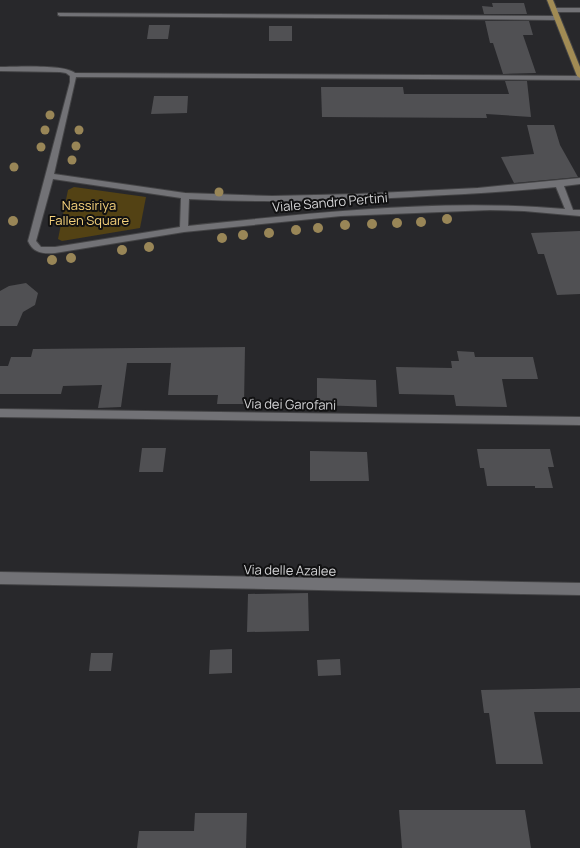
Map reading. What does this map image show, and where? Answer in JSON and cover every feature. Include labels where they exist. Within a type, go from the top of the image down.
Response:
[{"type":"main road","points":[[550,0],[580,76]]},
{"type":"street","points":[[554,10],[580,10]]},
{"type":"street","points":[[60,14],[557,18]]},
{"type":"street","points":[[0,69],[60,70],[68,71],[73,75],[580,76]]},
{"type":"street","points":[[50,176],[73,82],[73,75]]},
{"type":"street","name":"Viale Sandro Pertini","points":[[580,181],[475,191],[328,198],[231,198],[185,196],[50,176],[32,238],[32,244],[38,249],[55,250],[184,229],[341,213],[479,207],[524,208],[580,213]]},
{"type":"street","points":[[558,184],[570,212]]},
{"type":"street","points":[[475,191],[479,207]]},
{"type":"street","points":[[184,229],[185,196]]},
{"type":"street","name":"Via dei Garofani","points":[[0,413],[580,421]]},
{"type":"street","name":"Via delle Azalee","points":[[0,578],[580,589]]},
{"type":"green space","name":"Nassiriya Fallen Square","points":[[74,187],[146,197],[140,228],[62,241],[58,239],[68,190]]},
{"type":"building","points":[[492,3],[524,3],[527,14],[484,14],[482,6],[493,7]]},
{"type":"building","points":[[485,21],[529,21],[533,35],[523,35],[536,73],[503,74],[493,43],[490,43]]},
{"type":"building","points":[[149,25],[170,25],[168,39],[147,39]]},
{"type":"building","points":[[269,26],[292,26],[292,41],[269,41]]},
{"type":"building","points":[[505,81],[527,81],[531,117],[486,114],[487,118],[322,117],[321,87],[403,87],[404,94],[509,94]]},
{"type":"building","points":[[154,96],[188,96],[187,113],[151,114]]},
{"type":"building","points":[[527,125],[554,125],[560,145],[578,177],[514,183],[501,157],[534,154]]},
{"type":"building","points":[[580,231],[580,294],[557,295],[544,254],[538,254],[531,233]]},
{"type":"building","points":[[26,283],[38,293],[35,305],[23,312],[17,326],[0,326],[0,291],[9,286]]},
{"type":"building","points":[[245,347],[244,404],[217,404],[218,395],[168,395],[171,363],[127,363],[121,407],[98,408],[102,385],[63,386],[61,394],[0,394],[0,366],[8,366],[11,357],[31,357],[33,349]]},
{"type":"building","points":[[457,351],[474,352],[475,357],[533,357],[538,379],[502,379],[507,407],[456,406],[454,395],[399,394],[396,367],[452,368],[451,361],[459,361]]},
{"type":"building","points":[[317,378],[376,380],[377,407],[317,405]]},
{"type":"building","points":[[142,448],[166,448],[163,472],[139,472]]},
{"type":"building","points":[[477,449],[550,449],[554,467],[548,467],[553,488],[535,488],[535,486],[487,486],[484,468],[480,468]]},
{"type":"building","points":[[310,451],[367,452],[369,481],[310,481]]},
{"type":"building","points":[[308,593],[309,631],[247,632],[248,594]]},
{"type":"building","points":[[232,649],[232,673],[209,674],[210,650]]},
{"type":"building","points":[[91,653],[113,653],[111,671],[89,671]]},
{"type":"building","points":[[340,659],[341,675],[318,676],[317,660]]},
{"type":"building","points":[[580,688],[580,712],[534,712],[543,764],[496,764],[489,713],[484,713],[481,690]]},
{"type":"building","points":[[399,810],[525,810],[531,848],[402,848]]},
{"type":"building","points":[[195,813],[247,813],[246,848],[137,848],[139,831],[194,831]]}]
